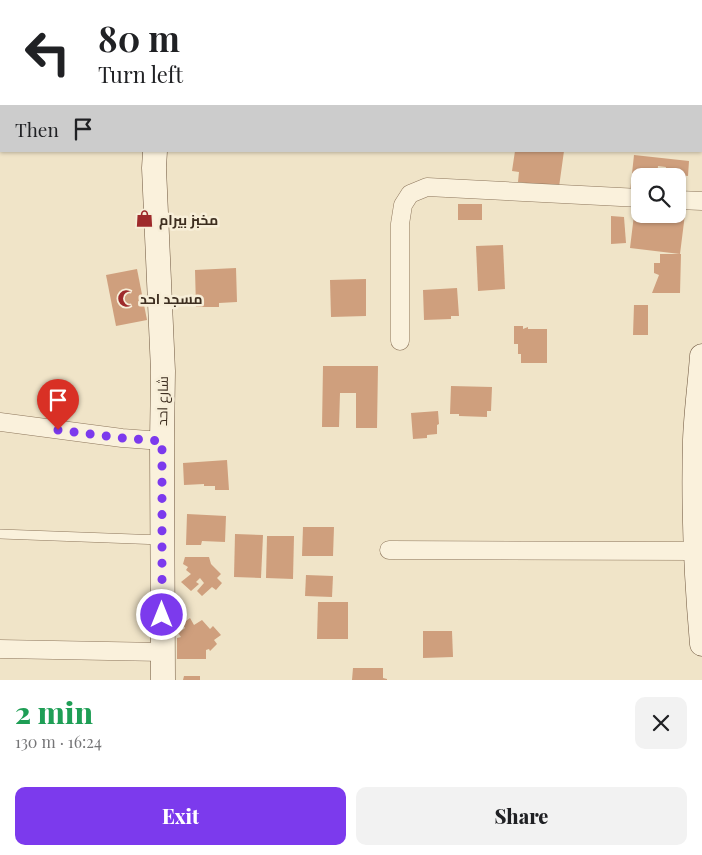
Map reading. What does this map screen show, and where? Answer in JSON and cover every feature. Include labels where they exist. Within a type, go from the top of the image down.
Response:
[{"type":"street","name":"شارع احد","points":[[155,152],[163,371],[163,680]]},
{"type":"street","points":[[400,341],[400,224],[403,205],[410,194],[427,187],[631,198]]},
{"type":"street","points":[[686,200],[702,201]]},
{"type":"street","points":[[702,356],[695,439],[696,551],[702,644]]},
{"type":"street","points":[[0,422],[122,438],[162,441]]},
{"type":"street","points":[[388,550],[696,551]]},
{"type":"street","points":[[0,649],[162,652]]},
{"type":"lane","points":[[0,534],[162,540]]},
{"type":"building","points":[[515,152],[564,152],[559,187],[518,182],[519,172],[512,171]]},
{"type":"building","points":[[634,155],[689,161],[688,176],[686,176],[686,168],[658,166],[658,168],[633,168]]},
{"type":"building","points":[[458,204],[482,204],[482,220],[458,220]]},
{"type":"building","points":[[611,216],[624,217],[626,243],[611,244]]},
{"type":"building","points":[[633,223],[684,223],[680,254],[630,248]]},
{"type":"building","points":[[503,245],[505,289],[478,291],[476,246]]},
{"type":"building","points":[[660,254],[681,254],[680,293],[652,293],[659,275],[654,273],[654,263],[660,263]]},
{"type":"building","points":[[236,268],[237,302],[219,303],[219,307],[196,307],[195,270]]},
{"type":"building","name":"مسجد احد","points":[[137,269],[147,320],[116,326],[106,275]]},
{"type":"building","points":[[366,279],[366,316],[331,317],[330,280]]},
{"type":"building","points":[[457,288],[459,316],[451,316],[451,319],[424,320],[423,290]]},
{"type":"building","points":[[634,305],[648,305],[648,335],[633,335]]},
{"type":"building","points":[[514,326],[523,326],[523,329],[528,327],[528,329],[547,329],[547,363],[521,363],[521,354],[518,354],[518,344],[514,344]]},
{"type":"building","points":[[323,366],[378,366],[377,428],[356,428],[356,393],[340,393],[339,427],[322,427]]},
{"type":"building","points":[[451,386],[492,387],[491,411],[487,411],[487,417],[450,414]]},
{"type":"building","points":[[438,411],[439,424],[437,425],[437,434],[427,435],[427,438],[413,439],[411,413]]},
{"type":"building","points":[[227,460],[229,490],[215,490],[215,486],[204,486],[204,484],[184,485],[183,463]]},
{"type":"building","points":[[187,514],[226,516],[225,542],[202,541],[201,545],[186,545]]},
{"type":"building","points":[[303,527],[334,527],[333,556],[302,556]]},
{"type":"building","points":[[235,534],[263,535],[261,578],[234,577]]},
{"type":"building","points":[[267,536],[294,536],[293,579],[266,578]]},
{"type":"building","points":[[185,557],[209,557],[211,564],[221,574],[217,578],[222,583],[216,590],[212,587],[202,596],[197,591],[204,583],[200,578],[196,582],[199,584],[191,591],[181,582],[191,574],[186,570],[188,567],[183,564]]},
{"type":"building","points":[[306,575],[333,576],[332,597],[305,596]]},
{"type":"building","points":[[318,602],[348,602],[348,639],[317,639]]},
{"type":"building","points":[[190,618],[194,625],[202,620],[210,629],[213,626],[221,635],[214,640],[217,644],[210,651],[209,649],[206,650],[206,659],[177,659],[177,638],[181,637],[178,633],[185,628],[182,624]]},
{"type":"building","points":[[423,631],[452,631],[453,657],[423,658]]},
{"type":"building","points":[[353,668],[383,668],[383,678],[387,680],[352,680]]},
{"type":"building","points":[[184,676],[200,676],[200,680],[183,680]]},
{"type":"place","name":"مخبز بيرام","points":[[145,219]]},
{"type":"place","name":"مسجد احد","points":[[126,298]]},
{"type":"route","points":[[58,430],[162,441],[162,615]]}]
